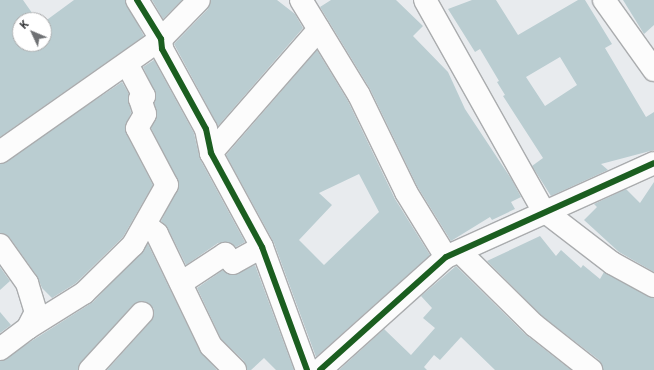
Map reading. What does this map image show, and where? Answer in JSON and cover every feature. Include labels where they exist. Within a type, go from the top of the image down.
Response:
[{"type":"street","points":[[137,0],[160,39],[162,49],[206,129],[211,153],[262,247],[307,370]]},
{"type":"street","points":[[0,152],[127,64],[160,39],[199,0]]},
{"type":"street","points":[[301,0],[359,94],[406,192],[453,255],[534,326],[591,370]]},
{"type":"street","points":[[425,0],[543,210],[612,263],[654,286]]},
{"type":"street","points":[[604,0],[654,70]]},
{"type":"street","points":[[211,153],[319,29]]},
{"type":"street","points":[[0,349],[28,328],[84,293],[133,246],[167,185],[137,128],[145,114],[140,99],[144,96],[127,64]]},
{"type":"street","points":[[320,370],[453,255],[543,210],[654,163]]},
{"type":"street","points":[[146,225],[157,234],[211,346],[235,370]]},
{"type":"street","points":[[0,244],[26,283],[36,312],[28,328]]},
{"type":"street","points":[[181,283],[225,254],[232,263],[262,247]]},
{"type":"street","points":[[90,370],[142,312]]},
{"type":"building","points":[[0,0],[23,0],[31,12],[12,12],[12,52],[52,52],[52,16],[74,0],[125,0],[144,36],[0,137]]},
{"type":"building","points":[[152,0],[182,0],[163,19]]},
{"type":"building","points":[[211,0],[277,0],[295,14],[303,28],[218,126],[174,44],[208,9]]},
{"type":"building","points":[[331,0],[396,0],[423,26],[413,36],[448,72],[465,109],[512,180],[521,197],[511,202],[515,209],[492,220],[490,217],[451,241],[417,186],[370,89],[320,7]]},
{"type":"building","points":[[472,0],[496,0],[518,35],[578,0],[585,0],[612,44],[605,48],[646,117],[654,112],[654,150],[601,164],[608,170],[551,196],[532,166],[543,158],[503,96],[505,95],[497,82],[499,81],[480,49],[475,52],[448,9]],"holes":[[[560,57],[577,85],[545,106],[526,77]]]},
{"type":"building","points":[[623,0],[654,0],[654,25],[644,34]]},
{"type":"building","points":[[317,50],[348,101],[395,199],[430,255],[316,357],[274,243],[226,155]],"holes":[[[359,174],[379,212],[324,265],[299,240],[332,205],[319,193]]]},
{"type":"building","points":[[154,60],[194,133],[200,159],[245,242],[236,247],[229,242],[218,243],[186,265],[168,229],[161,221],[179,185],[151,128],[157,116],[154,103],[156,95],[143,67]]},
{"type":"building","points":[[122,82],[129,94],[131,113],[125,127],[126,133],[153,185],[123,237],[76,283],[52,298],[42,288],[37,276],[10,238],[0,233],[0,164]]},
{"type":"building","points":[[654,182],[654,272],[619,252],[584,220],[597,207],[594,204],[626,189],[640,203]]},
{"type":"building","points":[[540,236],[556,256],[561,250],[581,268],[583,265],[600,279],[604,272],[654,298],[654,370],[603,370],[599,360],[542,316],[487,261]]},
{"type":"building","points":[[148,244],[200,351],[217,370],[107,370],[151,321],[154,309],[144,301],[133,305],[81,362],[78,370],[0,370],[0,361],[93,302]]},
{"type":"building","points":[[255,265],[294,370],[276,370],[264,358],[251,370],[247,370],[244,361],[221,339],[197,288],[223,270],[234,275]]},
{"type":"building","points":[[456,266],[525,334],[571,370],[495,370],[461,337],[440,360],[434,355],[424,367],[427,370],[339,370],[384,329],[411,355],[435,328],[423,318],[432,308],[421,296]]},
{"type":"building","points":[[0,267],[10,281],[0,290]]},
{"type":"building","points":[[0,312],[11,325],[0,333]]},
{"type":"cycle path","points":[[137,0],[161,39],[162,49],[206,129],[211,153],[262,247],[307,370]]},
{"type":"cycle path","points":[[320,370],[446,257],[654,163]]}]
